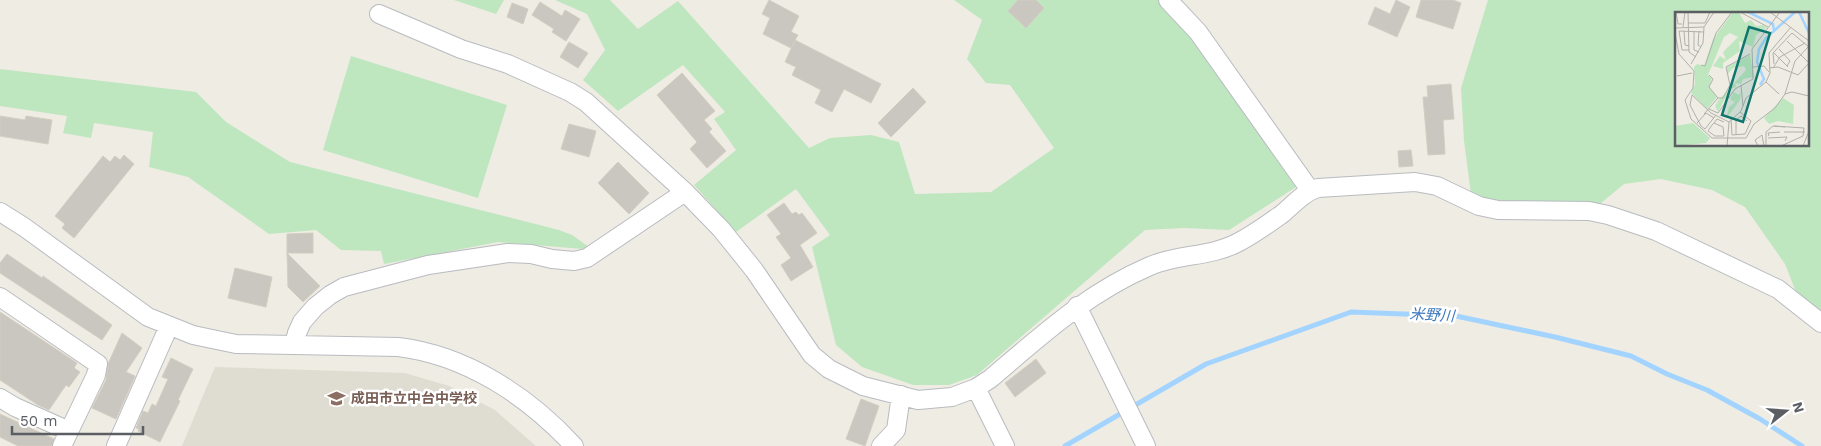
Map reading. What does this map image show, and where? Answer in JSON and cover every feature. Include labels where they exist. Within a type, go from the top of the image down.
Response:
[{"type":"street","points":[[1168,0],[1198,32],[1310,190]]},
{"type":"street","points":[[379,14],[460,49],[508,64],[570,92],[586,102],[684,192],[721,229],[754,270],[812,355],[844,378],[863,386],[918,400],[952,397],[976,388],[990,379],[1077,306],[1104,289],[1151,266],[1171,259],[1206,254],[1237,243],[1280,215],[1310,190],[1318,188],[1415,182],[1437,186],[1479,206],[1498,210],[1589,211],[1608,215],[1656,231],[1778,289],[1821,323]]},
{"type":"street","points":[[294,345],[302,322],[315,307],[344,287],[428,265],[508,253],[566,260],[586,258],[684,192]]},
{"type":"street","points":[[0,212],[24,227],[148,316],[169,326],[193,335],[236,344],[398,347],[439,355],[459,362],[521,398],[561,432],[574,446]]},
{"type":"street","points":[[0,297],[98,364],[96,375],[65,439],[0,398]]},
{"type":"street","points":[[1077,306],[1146,446]]},
{"type":"street","points":[[116,446],[169,326]]},
{"type":"street","points":[[976,388],[1006,446]]},
{"type":"street","points":[[881,446],[896,430],[901,396]]},
{"type":"shaded area","name":"成田市立中台中学校","points":[[215,367],[405,373],[449,386],[495,410],[536,446],[182,446]]},
{"type":"green space","points":[[454,0],[504,0],[496,14]]},
{"type":"green space","points":[[555,0],[610,0],[638,29],[678,1],[809,148],[830,138],[871,135],[899,142],[915,194],[991,192],[1054,148],[1010,85],[986,83],[967,59],[982,20],[954,0],[1160,0],[1191,34],[1296,187],[1229,230],[1184,228],[1145,230],[977,375],[949,385],[913,385],[862,367],[836,345],[812,247],[830,235],[796,189],[736,232],[694,185],[736,150],[714,119],[725,112],[683,65],[618,111],[583,80],[605,50],[587,14]]},
{"type":"green space","points":[[1488,0],[1821,0],[1821,322],[1796,292],[1785,264],[1745,207],[1712,190],[1661,179],[1624,184],[1594,209],[1491,203],[1471,194],[1464,141],[1461,88]]},
{"type":"green space","points":[[351,56],[507,105],[478,198],[323,150]]},
{"type":"green space","points":[[0,69],[196,92],[226,122],[290,162],[559,230],[572,235],[589,247],[583,249],[498,242],[384,264],[381,251],[341,250],[316,230],[269,234],[188,177],[149,167],[153,132],[94,123],[91,138],[63,133],[67,116],[0,106]]},
{"type":"building","points":[[769,0],[799,16],[791,32],[798,35],[791,48],[763,34],[770,18],[762,14]]},
{"type":"building","points":[[1018,0],[1036,0],[1044,8],[1026,28],[1008,11]]},
{"type":"building","points":[[1396,0],[1410,7],[1397,37],[1368,24],[1375,7],[1390,14]]},
{"type":"building","points":[[1421,0],[1453,0],[1461,3],[1453,29],[1416,17]]},
{"type":"building","points":[[540,2],[562,16],[565,10],[580,19],[566,41],[552,32],[554,29],[532,15]]},
{"type":"building","points":[[512,3],[528,9],[523,24],[507,17]]},
{"type":"building","points":[[795,40],[881,84],[871,103],[844,89],[832,112],[815,103],[821,90],[792,75],[796,67],[785,62]]},
{"type":"building","points":[[569,42],[588,53],[578,68],[560,57]]},
{"type":"building","points":[[682,73],[715,111],[704,120],[712,129],[709,132],[726,151],[707,168],[690,149],[697,142],[657,95]]},
{"type":"building","points":[[1451,84],[1454,119],[1443,120],[1445,154],[1428,155],[1423,97],[1428,97],[1427,86]]},
{"type":"building","points":[[913,88],[926,102],[891,137],[878,123]]},
{"type":"building","points":[[0,116],[25,120],[26,116],[52,120],[48,144],[0,136]]},
{"type":"building","points":[[569,124],[596,131],[589,157],[561,149]]},
{"type":"building","points":[[1411,150],[1413,166],[1399,167],[1398,151]]},
{"type":"building","points":[[124,155],[134,164],[74,238],[62,228],[65,224],[55,216],[103,156],[110,162],[115,156],[120,160]]},
{"type":"building","points":[[618,162],[649,193],[629,214],[598,183]]},
{"type":"building","points":[[784,203],[792,214],[796,212],[799,215],[802,213],[817,233],[800,245],[813,267],[791,281],[781,265],[791,258],[776,237],[781,234],[767,215]]},
{"type":"building","points":[[313,233],[313,253],[287,253],[287,234]]},
{"type":"building","points":[[287,253],[320,286],[303,302],[288,287]]},
{"type":"building","points":[[7,254],[42,278],[43,276],[112,325],[102,340],[0,273],[0,263]]},
{"type":"building","points":[[235,268],[272,277],[266,307],[228,298]]},
{"type":"building","points":[[0,312],[77,363],[74,368],[80,372],[69,387],[66,385],[49,410],[0,380]]},
{"type":"building","points":[[122,333],[142,348],[126,372],[135,376],[116,419],[92,408],[106,380],[108,364]]},
{"type":"building","points":[[171,358],[193,369],[160,442],[138,431],[139,429],[136,428],[143,411],[148,413],[152,404],[156,406],[168,379],[162,377]]},
{"type":"building","points":[[1036,359],[1046,373],[1015,397],[1005,383]]},
{"type":"building","points":[[861,399],[879,406],[865,446],[846,439]]},
{"type":"building","points":[[0,414],[54,439],[52,446],[18,446],[0,437]]},
{"type":"waterway","name":"米野川","points":[[1065,446],[1206,364],[1351,312],[1456,316],[1555,337],[1631,356],[1667,374],[1707,390],[1760,419],[1802,446]]},
{"type":"place","name":"成田市立中台中学校","points":[[337,398]]}]
